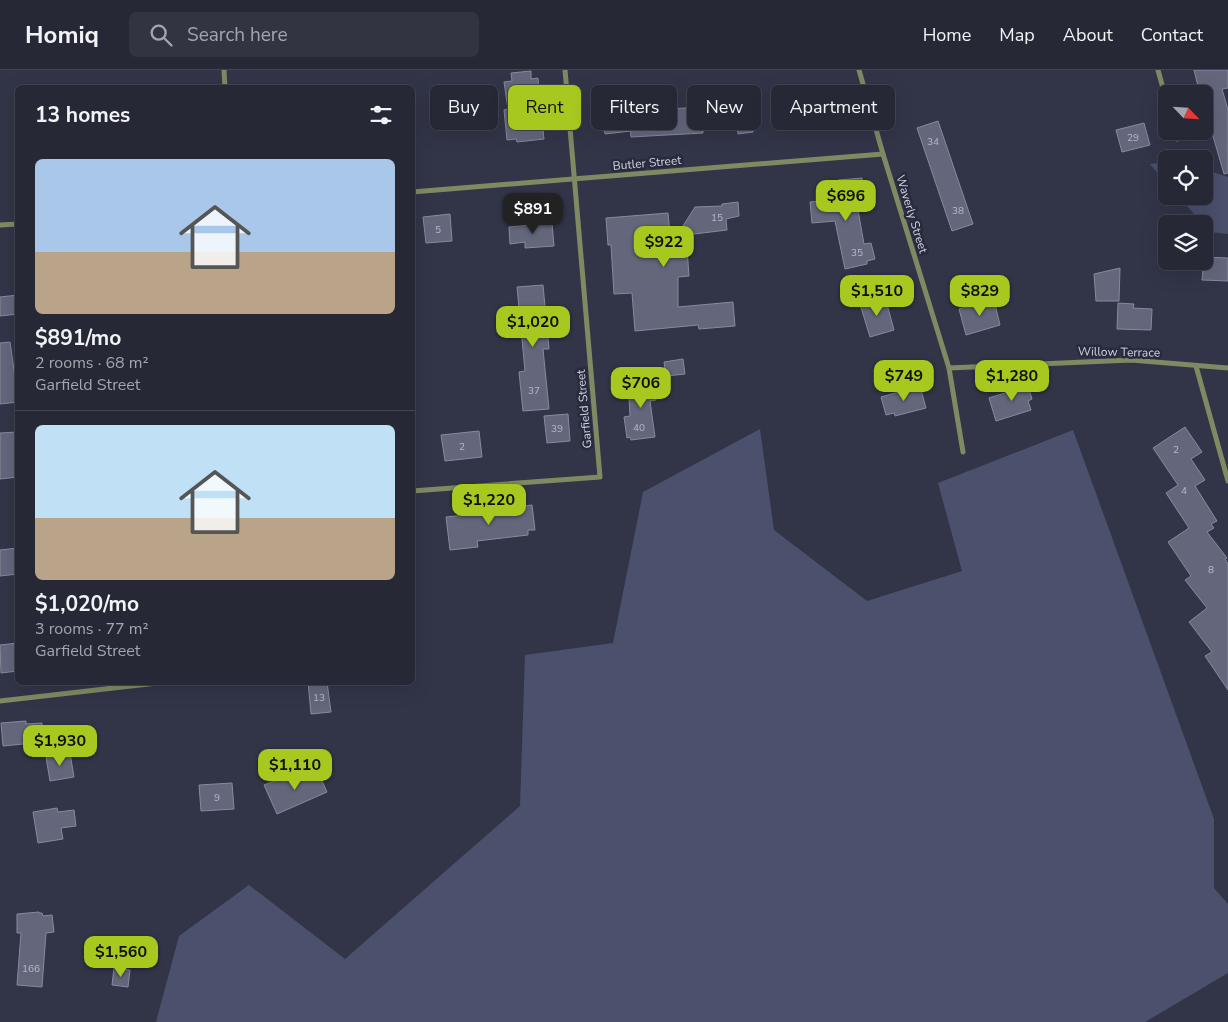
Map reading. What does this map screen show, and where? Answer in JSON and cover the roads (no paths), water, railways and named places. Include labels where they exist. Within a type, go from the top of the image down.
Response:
[{"type":"street","points":[[224,70],[225,85]]},
{"type":"street","name":"Garfield Street","points":[[415,491],[600,477],[565,70]]},
{"type":"street","name":"Waverly Street","points":[[859,70],[949,368],[963,452]]},
{"type":"street","points":[[1158,70],[1162,85]]},
{"type":"street","name":"Butler Street","points":[[415,192],[883,154]]},
{"type":"street","points":[[0,225],[15,224]]},
{"type":"street","name":"Willow Terrace","points":[[949,368],[1124,360],[1228,368]]},
{"type":"street","points":[[1196,366],[1228,480]]},
{"type":"street","points":[[0,701],[140,685]]}]
